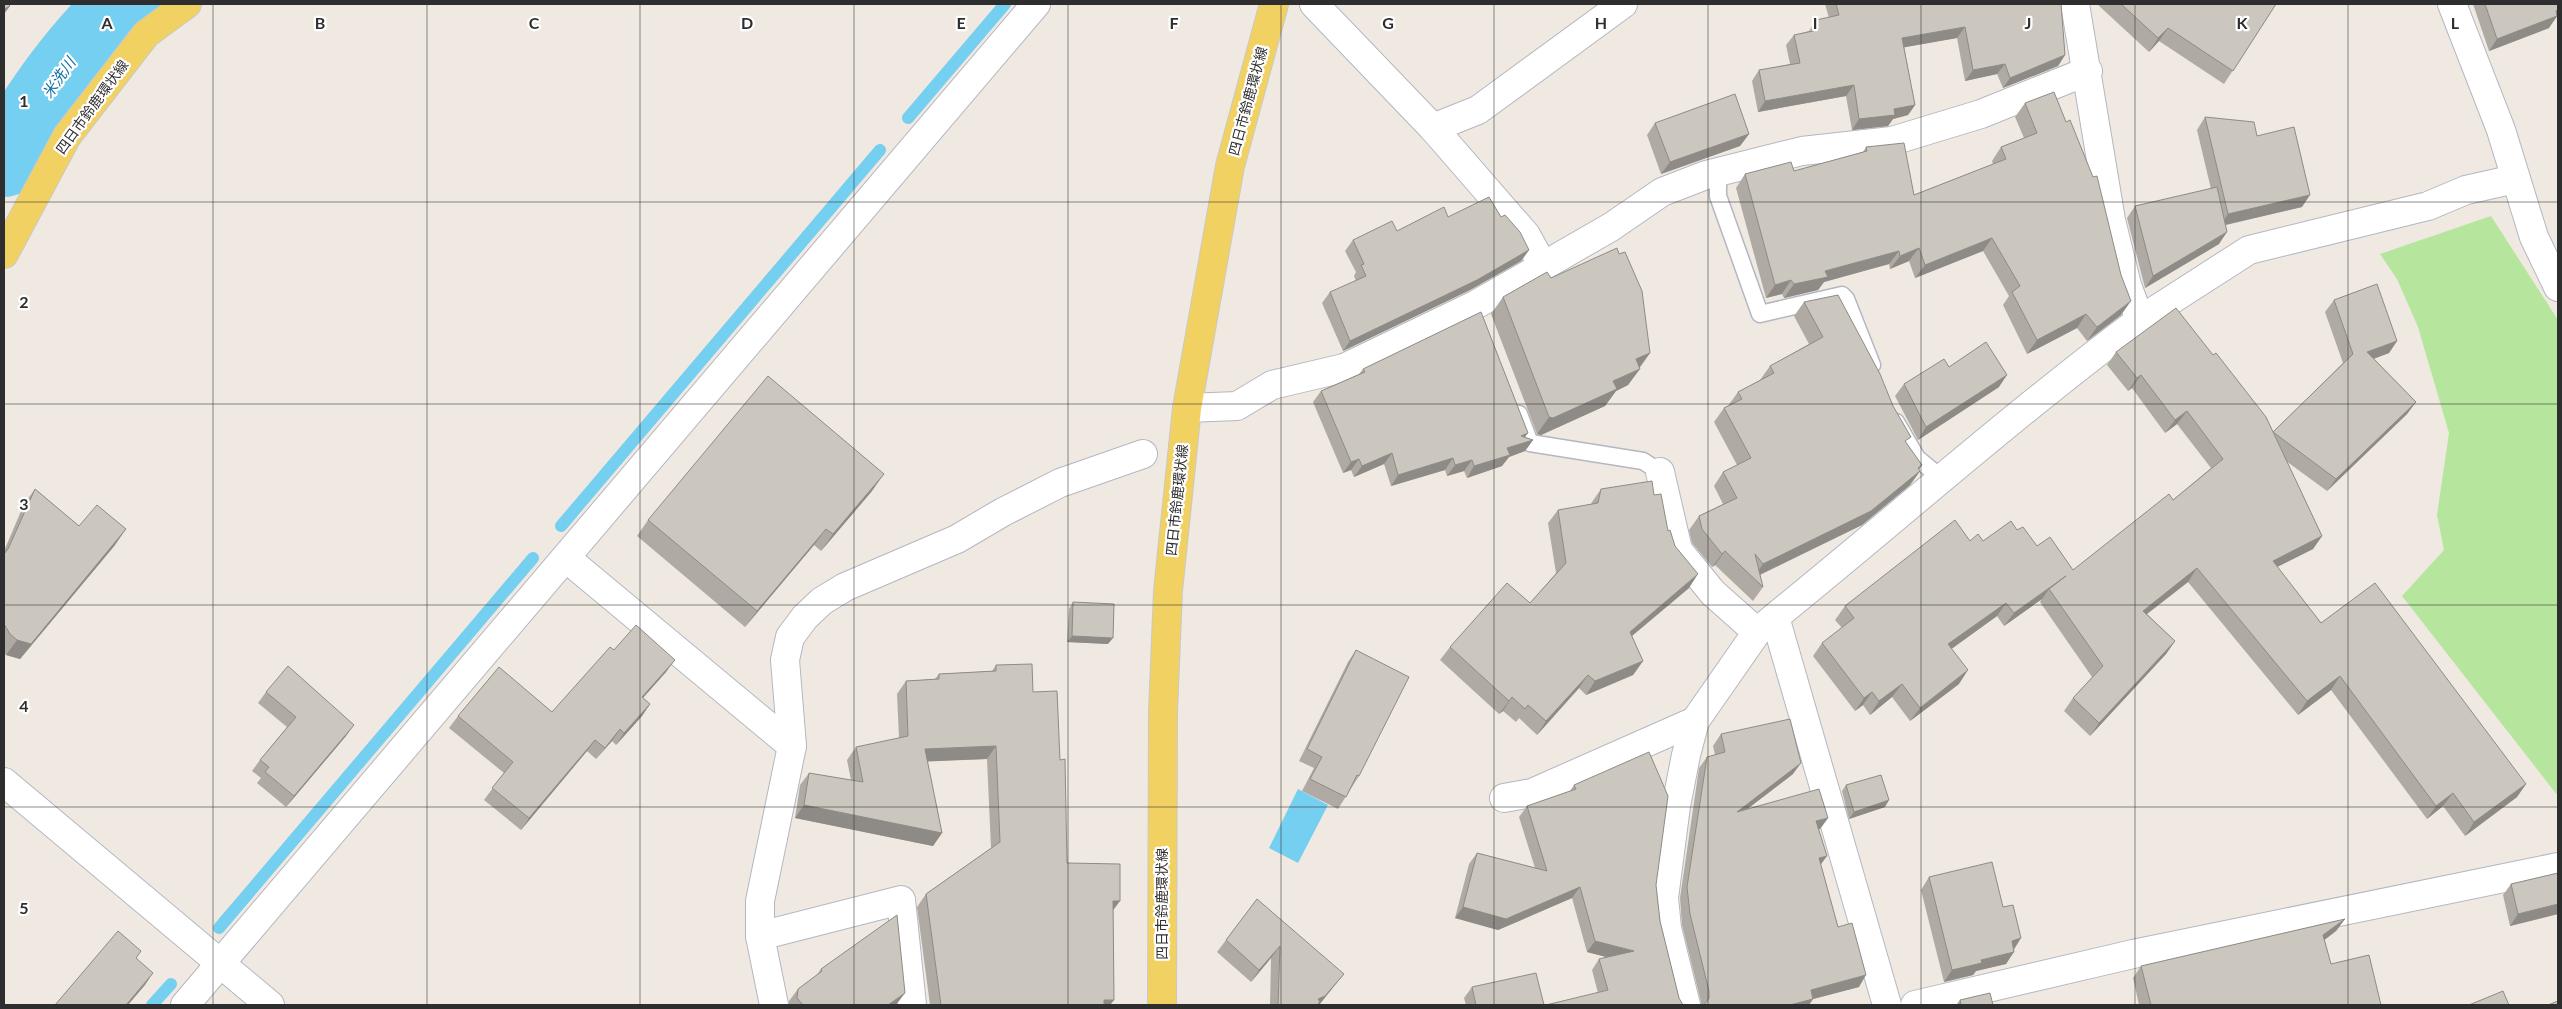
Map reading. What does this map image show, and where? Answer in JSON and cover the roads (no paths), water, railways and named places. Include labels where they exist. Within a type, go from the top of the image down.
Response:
[{"type":"main road","name":"四日市鈴鹿環状線","points":[[4,254],[67,136],[146,34],[186,4]]},
{"type":"main road","name":"四日市鈴鹿環状線","points":[[1162,1005],[1163,712],[1168,591],[1187,408],[1230,166],[1274,4]]},
{"type":"street","points":[[185,1005],[1036,4]]},
{"type":"street","points":[[1314,4],[1433,128],[1526,235],[1543,266]]},
{"type":"street","points":[[1433,128],[1478,110],[1623,4]]},
{"type":"street","points":[[2076,4],[2111,220],[2127,285],[2140,320]]},
{"type":"street","points":[[2452,4],[2501,130],[2534,237],[2558,287]]},
{"type":"street","points":[[1187,408],[1238,406],[1272,385],[1344,368],[1480,313],[1543,266],[1610,227],[1662,192],[1718,172],[1802,151],[1892,141],[1981,114],[2088,71]]},
{"type":"street","points":[[1686,1005],[1667,928],[1664,898],[1676,806],[1696,721],[1766,625],[1882,530],[1940,478],[2080,364],[2140,320],[2248,250],[2428,206],[2466,190],[2515,179]]},
{"type":"street","points":[[774,1005],[760,936],[760,900],[792,746],[785,660],[790,637],[805,617],[822,601],[845,587],[957,539],[1002,512],[1060,483],[1143,454]]},
{"type":"street","points":[[1660,472],[1678,550],[1713,593],[1766,625],[1887,1005]]},
{"type":"street","points":[[566,558],[792,746]]},
{"type":"street","points":[[1504,798],[1532,793],[1696,721]]},
{"type":"street","points":[[4,782],[270,1005]]},
{"type":"street","points":[[1915,1005],[2133,954],[2558,867]]},
{"type":"street","points":[[760,936],[901,900],[912,1005]]},
{"type":"lane","points":[[1718,172],[1718,196],[1760,314],[1842,295],[1846,299],[1878,379]]},
{"type":"lane","points":[[1512,396],[1530,442],[1643,461],[1660,472]]},
{"type":"lane","points":[[1889,406],[1917,458],[1940,478]]},
{"type":"water","points":[[1298,789],[1328,805],[1298,863],[1269,848]]},
{"type":"waterway","name":"米洗川","points":[[4,160],[31,117],[73,59],[124,4]]},
{"type":"waterway","points":[[908,118],[1005,4]]},
{"type":"waterway","points":[[561,526],[880,150]]},
{"type":"waterway","points":[[219,928],[533,558]]},
{"type":"waterway","points":[[152,1005],[171,984]]}]
